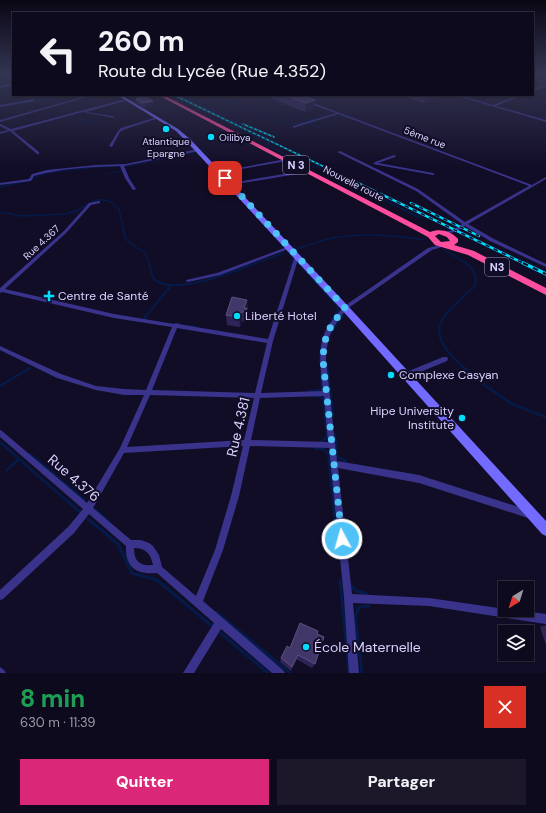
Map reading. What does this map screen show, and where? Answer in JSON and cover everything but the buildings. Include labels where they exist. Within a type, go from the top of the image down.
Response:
[{"type":"highway","name":"Nouvelle route","points":[[179,104],[277,154],[432,236]]},
{"type":"highway","name":"Nouvelle route","points":[[182,104],[432,236]]},
{"type":"highway","points":[[432,236],[445,233],[454,236],[546,287]]},
{"type":"highway","points":[[432,236],[445,245],[453,243],[454,236]]},
{"type":"highway","name":"N3","points":[[445,245],[471,253],[546,292]]},
{"type":"main road","points":[[135,104],[177,130],[231,184],[546,530]]},
{"type":"street","points":[[0,121],[59,104]]},
{"type":"street","points":[[0,133],[110,104]]},
{"type":"street","name":"5ème rue","points":[[316,104],[532,186]]},
{"type":"street","points":[[487,104],[546,121]]},
{"type":"street","points":[[493,106],[497,104]]},
{"type":"street","points":[[81,112],[113,117]]},
{"type":"street","points":[[294,127],[339,113]]},
{"type":"street","points":[[111,146],[119,131],[122,129],[158,118]]},
{"type":"street","points":[[0,125],[10,130],[38,153]]},
{"type":"street","points":[[0,184],[30,180],[34,174],[47,171],[90,166],[122,166],[198,150]]},
{"type":"street","points":[[338,152],[417,190],[465,224],[492,240],[546,266]]},
{"type":"street","points":[[368,166],[394,156]]},
{"type":"street","points":[[219,172],[286,160]]},
{"type":"street","points":[[375,164],[433,174]]},
{"type":"street","points":[[122,166],[134,189]]},
{"type":"street","points":[[231,184],[308,171]]},
{"type":"street","points":[[454,236],[465,224],[532,186],[544,181],[546,178]]},
{"type":"street","name":"Rue 4.367","points":[[0,290],[66,232],[90,204],[99,202]]},
{"type":"street","points":[[430,249],[432,236]]},
{"type":"street","points":[[354,673],[348,598],[323,360],[324,342],[327,333],[335,320],[345,308],[430,249],[445,245]]},
{"type":"street","points":[[188,281],[218,274],[289,248]]},
{"type":"street","name":"Rue 4.381","points":[[198,602],[218,550],[235,496],[270,341],[297,256]]},
{"type":"street","points":[[0,290],[114,316],[270,341]]},
{"type":"street","points":[[0,596],[70,530],[88,509],[122,450],[148,393],[176,325]]},
{"type":"street","points":[[0,348],[59,376],[96,388],[124,392],[258,396],[327,393]]},
{"type":"street","points":[[406,375],[445,359]]},
{"type":"street","name":"Rue 4.376","points":[[0,433],[130,544]]},
{"type":"street","points":[[122,450],[248,443],[332,445]]},
{"type":"street","points":[[334,464],[419,479],[546,519]]},
{"type":"street","points":[[158,569],[149,570],[138,567],[131,558],[130,544],[136,543],[148,547],[156,557],[158,569],[280,673]]},
{"type":"street","points":[[348,598],[429,602],[546,619]]},
{"type":"street","points":[[188,673],[220,622]]},
{"type":"waterway","points":[[191,104],[270,143],[266,144],[291,157]]},
{"type":"waterway","points":[[200,104],[224,116]]},
{"type":"waterway","points":[[237,104],[288,125],[309,121],[327,112],[323,108]]},
{"type":"waterway","points":[[285,104],[296,109]]},
{"type":"waterway","points":[[286,112],[309,120]]},
{"type":"waterway","points":[[334,116],[346,117]]},
{"type":"waterway","points":[[77,121],[80,119],[95,122]]},
{"type":"waterway","points":[[232,120],[256,131]]},
{"type":"waterway","points":[[310,124],[318,121]]},
{"type":"waterway","points":[[79,122],[89,124]]},
{"type":"waterway","points":[[311,124],[317,127],[331,122]]},
{"type":"waterway","points":[[90,124],[99,126]]},
{"type":"waterway","points":[[299,131],[301,126]]},
{"type":"waterway","points":[[161,152],[168,150],[164,145]]},
{"type":"waterway","points":[[203,149],[209,155]]},
{"type":"waterway","points":[[169,158],[195,152]]},
{"type":"waterway","points":[[19,183],[28,181],[47,173],[98,167],[129,166],[168,158]]},
{"type":"waterway","points":[[214,160],[220,167]]},
{"type":"waterway","points":[[302,162],[309,165]]},
{"type":"waterway","points":[[313,167],[319,167],[351,183]]},
{"type":"waterway","points":[[112,173],[123,171]]},
{"type":"waterway","points":[[104,174],[110,173]]},
{"type":"waterway","points":[[0,187],[19,183]]},
{"type":"waterway","points":[[351,183],[420,218]]},
{"type":"waterway","points":[[0,212],[21,216],[66,214],[76,211],[96,200],[111,202],[119,209],[125,238],[145,253],[149,264]]},
{"type":"waterway","points":[[295,249],[328,239],[364,235],[424,240]]},
{"type":"waterway","points":[[445,250],[467,264]]},
{"type":"waterway","points":[[287,251],[294,258],[292,261]]},
{"type":"waterway","points":[[254,264],[283,253]]},
{"type":"waterway","points":[[149,263],[153,278],[162,283],[174,285],[188,284],[219,277],[256,263]]},
{"type":"waterway","points":[[290,267],[292,263]]},
{"type":"waterway","points":[[299,263],[332,300]]},
{"type":"waterway","points":[[462,366],[450,354],[442,342],[439,332],[440,324],[445,315],[475,286],[476,279],[474,273],[467,264]]},
{"type":"waterway","points":[[146,320],[144,318],[171,286]]},
{"type":"waterway","points":[[320,363],[324,335],[338,310],[338,307],[333,301]]},
{"type":"waterway","points":[[331,333],[340,318],[344,316]]},
{"type":"waterway","points":[[169,324],[180,324]]},
{"type":"waterway","points":[[189,326],[196,327]]},
{"type":"waterway","points":[[327,366],[333,416]]},
{"type":"waterway","points":[[462,366],[486,386],[512,404],[546,417]]},
{"type":"waterway","points":[[0,386],[30,368]]},
{"type":"waterway","points":[[308,391],[322,390],[321,373]]},
{"type":"waterway","points":[[315,396],[323,398],[327,437],[321,442]]},
{"type":"waterway","points":[[335,435],[337,457],[346,461]]},
{"type":"waterway","points":[[1,443],[67,501]]},
{"type":"waterway","points":[[315,449],[323,449],[328,453],[333,501]]},
{"type":"waterway","points":[[30,454],[84,500]]},
{"type":"waterway","points":[[7,470],[19,459]]},
{"type":"waterway","points":[[66,500],[81,513]]},
{"type":"waterway","points":[[333,500],[338,555]]},
{"type":"waterway","points":[[94,509],[109,522]]},
{"type":"waterway","points":[[88,519],[118,544],[132,573],[157,580],[213,627]]},
{"type":"waterway","points":[[345,528],[346,535]]},
{"type":"waterway","points":[[340,580],[349,673]]},
{"type":"waterway","points":[[352,586],[356,591],[367,594]]},
{"type":"waterway","points":[[362,673],[355,617],[359,607],[369,606]]},
{"type":"waterway","points":[[216,612],[290,673]]},
{"type":"waterway","points":[[218,631],[268,673]]},
{"type":"railway","points":[[194,104],[358,183]]},
{"type":"railway","points":[[243,124],[274,137]]},
{"type":"railway","points":[[356,182],[525,264]]},
{"type":"railway","points":[[411,203],[479,236]]},
{"type":"railway","points":[[523,263],[546,274]]},
{"type":"place","name":"Atlantique Epargne","points":[[166,129]]},
{"type":"place","name":"Oilibya","points":[[211,137]]},
{"type":"place","name":"Centre de Santé","points":[[49,296]]},
{"type":"place","name":"Liberté Hotel","points":[[237,316]]},
{"type":"place","name":"Complexe Casyan","points":[[391,375]]},
{"type":"place","name":"Hipe University Institute","points":[[462,418]]},
{"type":"place","name":"École Maternelle","points":[[306,647]]},
{"type":"route","points":[[225,178],[345,308],[327,333],[324,342],[323,360],[342,539]]}]
